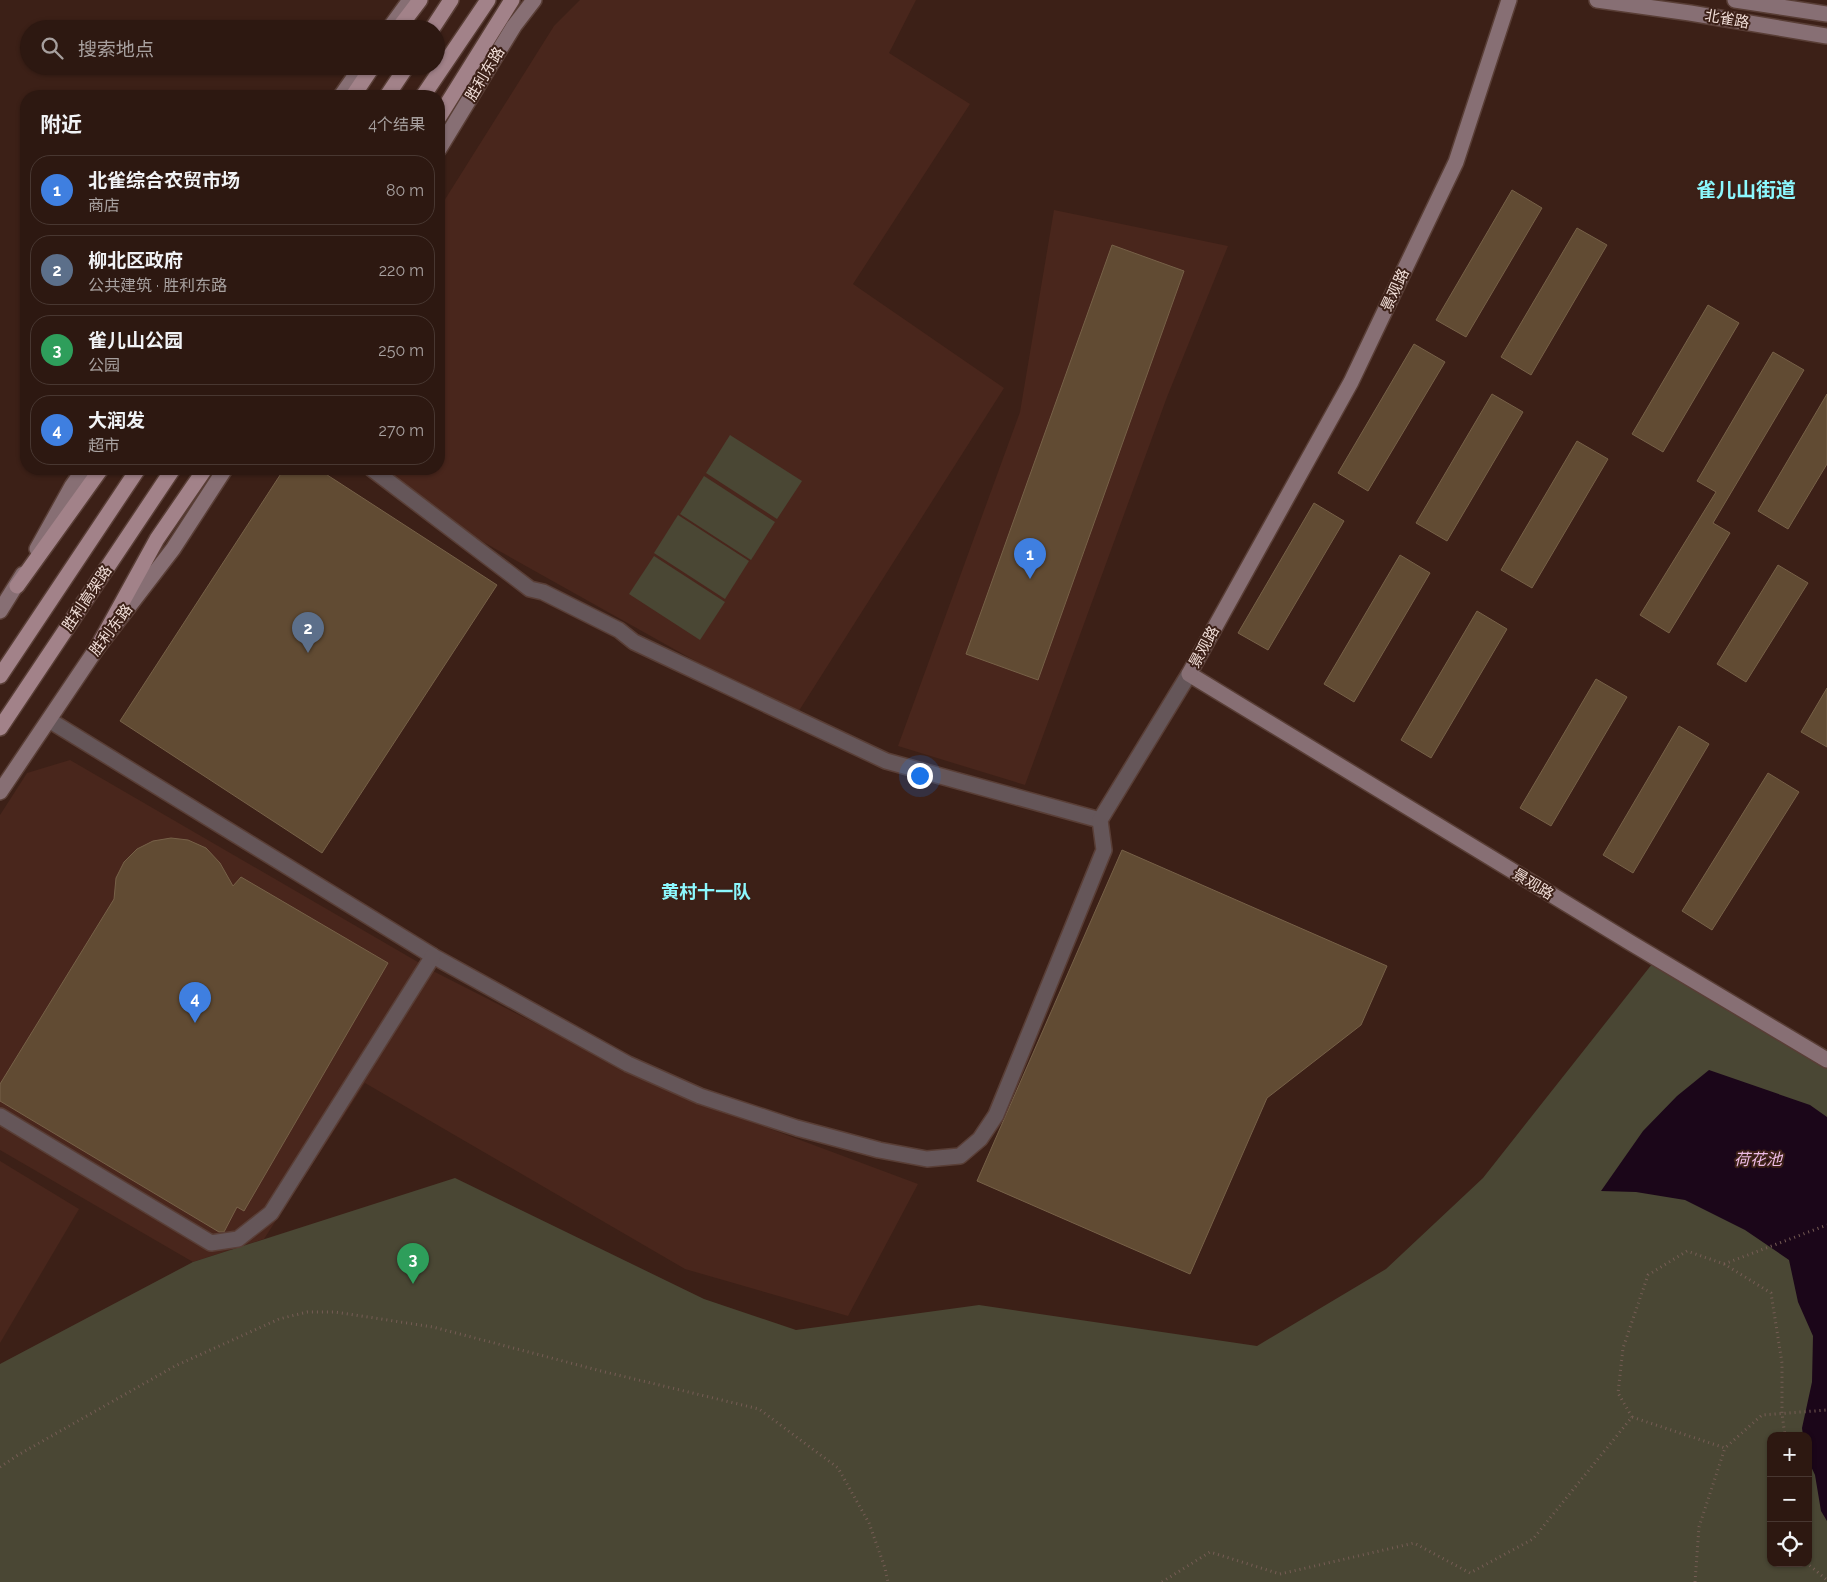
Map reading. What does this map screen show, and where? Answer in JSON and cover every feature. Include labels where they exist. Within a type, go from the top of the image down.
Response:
[{"type":"main road","points":[[405,20],[420,0]]},
{"type":"main road","points":[[438,20],[451,0]]},
{"type":"main road","points":[[445,64],[488,0]]},
{"type":"main road","points":[[445,108],[512,0]]},
{"type":"main road","points":[[357,90],[367,75]]},
{"type":"main road","points":[[391,90],[401,75]]},
{"type":"main road","points":[[427,90],[437,75]]},
{"type":"main road","points":[[16,586],[97,475]]},
{"type":"main road","name":"胜利高架路","points":[[0,676],[134,475]]},
{"type":"main road","name":"胜利高架路","points":[[0,728],[169,475]]},
{"type":"main road","points":[[97,648],[157,539],[200,475]]},
{"type":"street","points":[[396,20],[410,0]]},
{"type":"street","name":"胜利东路","points":[[445,139],[514,26],[534,0]]},
{"type":"street","name":"景观路","points":[[1509,0],[1456,162],[1351,382],[1188,674],[1631,944],[1827,1060]]},
{"type":"street","name":"北雀路","points":[[1597,0],[1690,13],[1827,36]]},
{"type":"street","name":"北雀路","points":[[1735,0],[1827,14]]},
{"type":"street","points":[[345,90],[356,75]]},
{"type":"street","points":[[0,611],[80,475]]},
{"type":"street","name":"胜利东路","points":[[0,792],[97,648],[173,549],[221,475]]},
{"type":"street","points":[[380,475],[530,589],[544,592],[619,630],[634,642],[886,761],[1100,820]]},
{"type":"street","points":[[49,720],[433,956],[628,1064],[700,1096],[797,1128],[879,1150],[927,1159],[960,1156],[980,1139],[996,1115],[1104,850],[1100,820],[1188,674]]},
{"type":"street","points":[[0,1116],[211,1243],[238,1239],[271,1213],[433,956]]},
{"type":"path","points":[[1724,1264],[1827,1225]]},
{"type":"path","points":[[1725,1448],[1632,1417],[1618,1393],[1623,1348],[1648,1275],[1687,1251],[1724,1264],[1770,1293],[1782,1363],[1782,1414],[1784,1432]]},
{"type":"path","points":[[0,1467],[175,1366],[279,1319],[307,1312],[335,1312],[433,1327],[601,1371],[759,1409],[838,1468],[869,1523],[888,1582]]},
{"type":"path","points":[[1695,1582],[1699,1527],[1725,1448],[1762,1415],[1827,1410]]},
{"type":"path","points":[[1162,1582],[1210,1552],[1280,1574],[1414,1543],[1470,1573],[1532,1539],[1632,1417]]},
{"type":"path","points":[[1811,1567],[1827,1580]]},
{"type":"shaded area","points":[[580,0],[916,0],[889,53],[970,104],[853,284],[1004,388],[795,717],[451,524],[389,475],[445,475],[445,199],[554,26]]},
{"type":"shaded area","points":[[1054,210],[1228,246],[1167,397],[1025,785],[898,746],[1020,412]]},
{"type":"shaded area","points":[[730,435],[802,481],[777,519],[706,473]]},
{"type":"shaded area","points":[[704,476],[775,522],[751,560],[680,514]]},
{"type":"shaded area","points":[[678,515],[749,561],[725,599],[654,553]]},
{"type":"shaded area","points":[[654,556],[725,602],[700,640],[629,594]]},
{"type":"shaded area","points":[[70,760],[435,972],[666,1090],[918,1184],[848,1316],[685,1269],[365,1083],[264,1239],[193,1262],[0,1150],[0,815],[27,773]]},
{"type":"shaded area","points":[[1656,959],[1827,1060],[1827,1582],[0,1582],[0,1364],[193,1262],[455,1178],[704,1299],[796,1330],[979,1305],[1257,1346],[1386,1269],[1483,1178]]},
{"type":"shaded area","points":[[0,1161],[79,1209],[0,1343]]},
{"type":"water","name":"荷花池","points":[[1709,1070],[1810,1105],[1827,1117],[1827,1521],[1821,1511],[1815,1475],[1812,1469],[1812,1432],[1802,1432],[1802,1428],[1812,1382],[1813,1336],[1798,1302],[1789,1260],[1745,1230],[1685,1200],[1636,1192],[1601,1191],[1643,1131],[1677,1096]]},
{"type":"building","points":[[1512,190],[1542,208],[1466,337],[1436,320]]},
{"type":"building","points":[[1577,228],[1607,245],[1531,375],[1501,357]]},
{"type":"building","points":[[1112,245],[1184,271],[1038,680],[966,654]]},
{"type":"building","points":[[1708,305],[1739,323],[1663,452],[1632,434]]},
{"type":"building","points":[[1414,344],[1445,362],[1368,491],[1338,473]]},
{"type":"building","points":[[1773,352],[1804,370],[1713,523],[1730,533],[1669,633],[1640,615],[1716,492],[1697,481]]},
{"type":"building","points":[[1492,394],[1523,412],[1447,541],[1416,523]]},
{"type":"building","points":[[1827,394],[1827,464],[1788,529],[1758,511]]},
{"type":"building","points":[[1577,441],[1608,459],[1532,588],[1501,570]]},
{"type":"building","points":[[280,475],[327,475],[497,585],[322,853],[120,721]]},
{"type":"building","points":[[1314,503],[1344,521],[1268,650],[1238,633]]},
{"type":"building","points":[[1400,555],[1430,573],[1354,702],[1324,684]]},
{"type":"building","points":[[1778,565],[1808,583],[1746,682],[1717,664]]},
{"type":"building","points":[[1477,611],[1507,629],[1431,758],[1401,740]]},
{"type":"building","points":[[1596,679],[1627,697],[1551,826],[1520,808]]},
{"type":"building","points":[[1827,688],[1827,747],[1801,732]]},
{"type":"building","points":[[1679,726],[1709,744],[1633,873],[1603,855]]},
{"type":"building","points":[[1768,773],[1799,792],[1712,930],[1682,911]]},
{"type":"building","points":[[171,838],[188,840],[206,848],[220,863],[233,886],[241,877],[388,963],[244,1211],[237,1207],[224,1232],[219,1232],[0,1101],[0,1084],[114,899],[116,878],[124,862],[137,849],[153,841]]},
{"type":"building","points":[[1122,850],[1387,966],[1361,1025],[1267,1098],[1190,1274],[977,1181]]},
{"type":"place","name":"北雀综合农贸市场","points":[[1030,579]]},
{"type":"place","name":"柳北区政府","points":[[308,653]]},
{"type":"place","name":"大润发","points":[[195,1023]]},
{"type":"place","name":"雀儿山公园","points":[[413,1284]]},
{"type":"district","name":"雀儿山街道","points":[[1746,190]]},
{"type":"district","name":"黄村十一队","points":[[706,891]]}]
